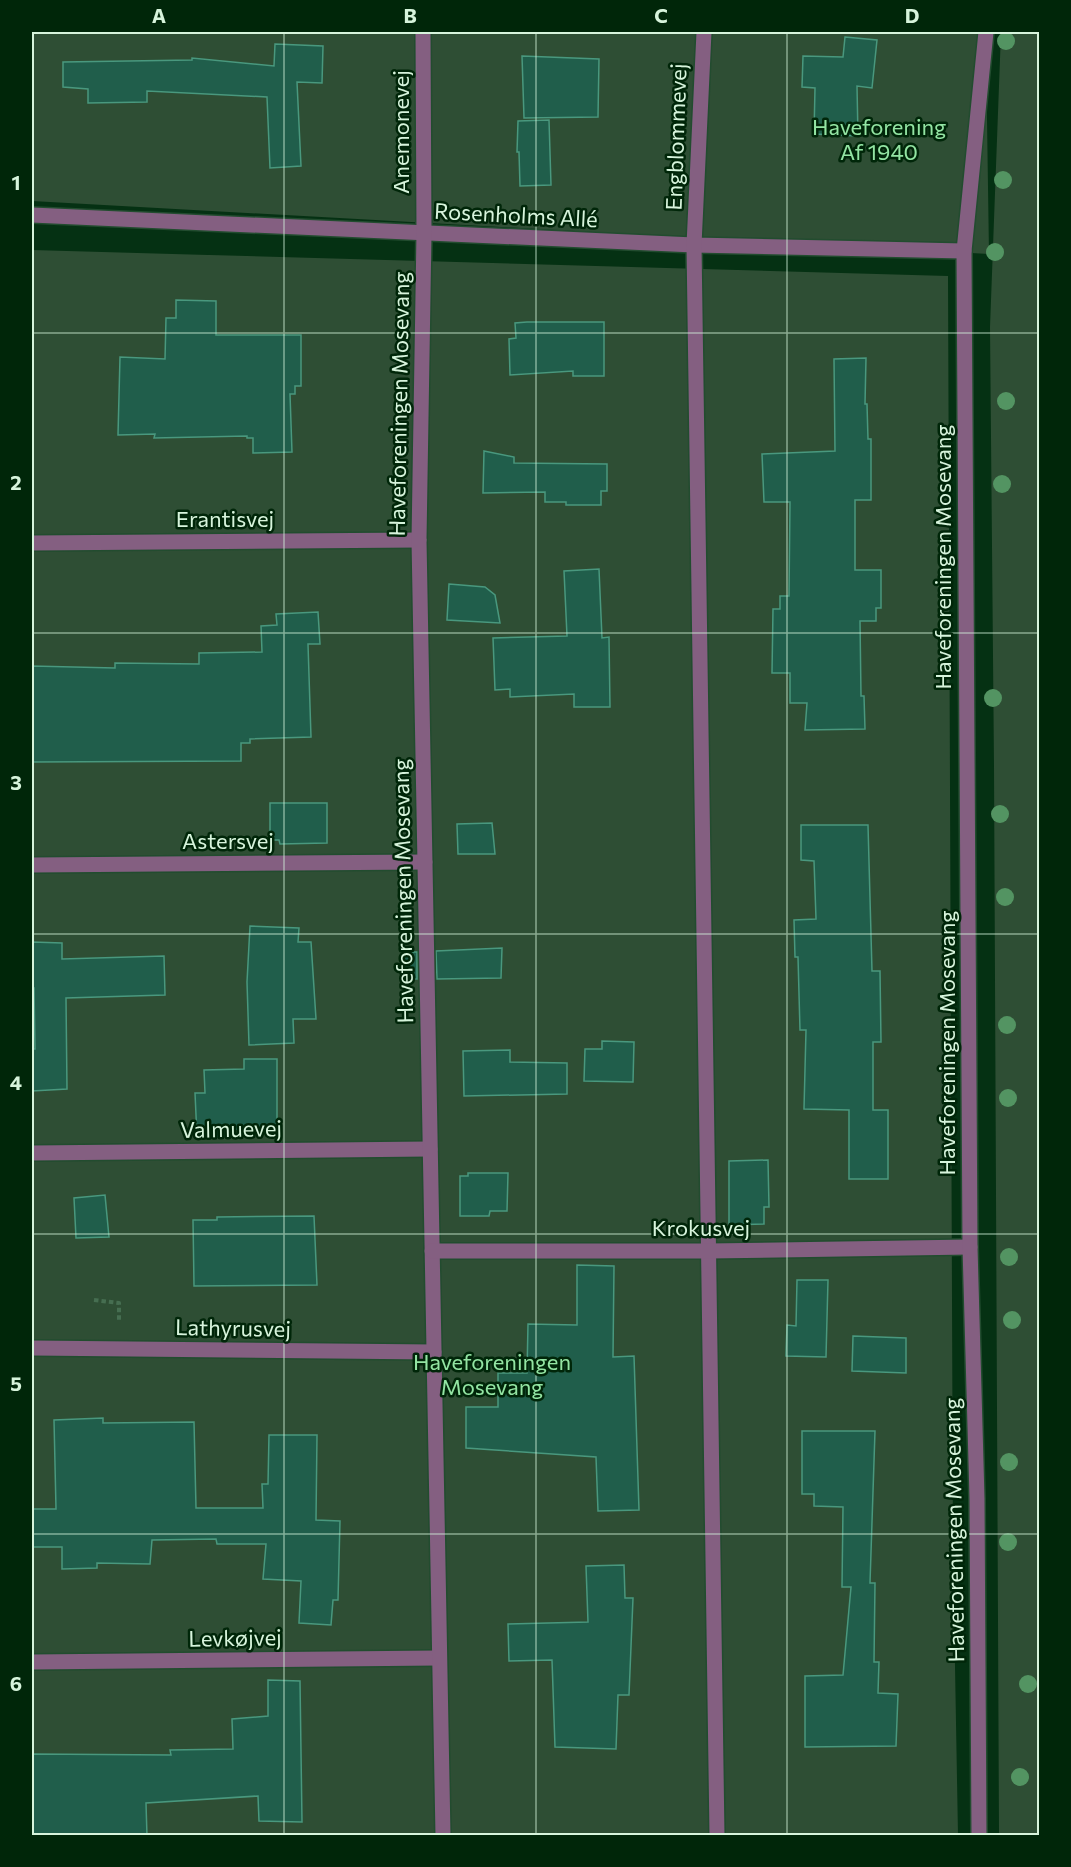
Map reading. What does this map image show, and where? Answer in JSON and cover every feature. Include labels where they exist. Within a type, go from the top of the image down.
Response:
[{"type":"street","name":"Anemonevej","points":[[423,32],[424,233]]},
{"type":"street","name":"Engblommevej","points":[[694,245],[704,32]]},
{"type":"street","name":"Haveforeningen Mosevang","points":[[979,1836],[977,1498],[970,1247],[964,251],[986,32]]},
{"type":"street","name":"Rosenholms Allé","points":[[32,215],[694,245],[964,251]]},
{"type":"street","name":"Haveforeningen Mosevang","points":[[424,233],[418,540],[443,1836]]},
{"type":"street","points":[[694,245],[717,1836]]},
{"type":"street","name":"Erantisvej","points":[[32,543],[418,540]]},
{"type":"street","name":"Astersvej","points":[[32,865],[425,862]]},
{"type":"street","name":"Valmuevej","points":[[32,1153],[430,1149]]},
{"type":"street","name":"Krokusvej","points":[[432,1251],[708,1251],[970,1247]]},
{"type":"street","name":"Lathyrusvej","points":[[32,1348],[434,1352]]},
{"type":"street","name":"Levkøjvej","points":[[32,1662],[440,1658]]},
{"type":"path","points":[[94,1300],[119,1303],[120,1349]]},
{"type":"green space","name":"Haveforening Af 1940","points":[[32,32],[988,32],[986,51],[989,254],[32,201]]},
{"type":"green space","points":[[1001,32],[1040,32],[1039,1836],[999,1835],[990,327]]},
{"type":"green space","name":"Haveforeningen Mosevang","points":[[32,250],[948,276],[953,1553],[958,1835],[32,1836]]},
{"type":"building","points":[[845,37],[877,40],[872,88],[857,86],[858,136],[814,134],[815,88],[802,87],[803,56],[843,57]]},
{"type":"building","points":[[275,44],[323,46],[322,83],[297,82],[301,166],[270,168],[267,97],[147,91],[147,102],[88,103],[88,89],[63,87],[63,62],[192,60],[192,58],[274,66]]},
{"type":"building","points":[[522,56],[599,59],[598,117],[524,118]]},
{"type":"building","points":[[549,120],[551,185],[520,186],[519,152],[517,152],[518,121]]},
{"type":"building","points":[[176,300],[216,301],[216,335],[301,335],[301,386],[295,386],[295,394],[290,394],[292,452],[253,453],[253,438],[247,438],[247,436],[154,438],[155,434],[118,435],[120,357],[165,359],[166,318],[176,318]]},
{"type":"building","points":[[604,322],[604,376],[573,376],[573,371],[510,375],[509,339],[516,338],[515,323]]},
{"type":"building","points":[[866,358],[865,404],[867,404],[868,439],[871,439],[871,500],[855,500],[855,570],[881,570],[881,608],[876,608],[876,621],[860,621],[861,696],[864,696],[865,729],[805,730],[807,703],[790,703],[790,673],[772,673],[773,609],[780,609],[780,596],[789,596],[790,502],[764,502],[762,454],[835,451],[834,359]]},
{"type":"building","points":[[484,451],[514,457],[514,463],[607,464],[607,491],[601,491],[601,505],[566,505],[566,502],[545,502],[545,492],[483,493]]},
{"type":"building","points":[[599,569],[602,638],[609,637],[610,707],[574,707],[574,694],[510,697],[510,689],[495,690],[493,638],[567,636],[564,571]]},
{"type":"building","points":[[449,584],[485,587],[495,595],[500,623],[447,620]]},
{"type":"building","points":[[318,612],[320,644],[308,644],[311,737],[250,739],[250,743],[241,743],[241,761],[32,762],[32,666],[115,668],[115,663],[199,664],[199,653],[262,652],[261,626],[277,625],[276,614]]},
{"type":"building","points":[[270,803],[327,803],[327,843],[280,844],[279,840],[270,840]]},
{"type":"building","points":[[492,823],[495,854],[458,854],[457,824]]},
{"type":"building","points":[[801,825],[868,825],[872,971],[880,971],[881,1042],[873,1042],[873,1110],[888,1110],[888,1179],[849,1179],[849,1110],[804,1109],[806,1030],[800,1030],[798,957],[795,957],[794,920],[816,919],[814,861],[801,860]]},
{"type":"building","points":[[250,926],[299,928],[298,942],[311,942],[316,1019],[293,1019],[294,1043],[249,1045],[247,982]]},
{"type":"building","points":[[32,942],[62,943],[62,959],[164,956],[165,995],[66,998],[67,1089],[32,1091],[32,1049],[35,1049]]},
{"type":"building","points":[[502,948],[501,978],[437,979],[436,951]]},
{"type":"building","points":[[402,952],[417,952],[417,979],[403,979]]},
{"type":"building","points":[[602,1041],[634,1042],[633,1082],[584,1081],[585,1049],[602,1049]]},
{"type":"building","points":[[510,1050],[510,1062],[567,1063],[567,1094],[464,1096],[463,1051]]},
{"type":"building","points":[[244,1059],[277,1059],[277,1130],[228,1129],[228,1136],[197,1137],[195,1093],[205,1093],[204,1070],[244,1069]]},
{"type":"building","points":[[768,1160],[769,1207],[764,1207],[764,1224],[729,1225],[729,1161]]},
{"type":"building","points":[[468,1173],[508,1173],[507,1211],[490,1211],[489,1216],[460,1216],[460,1176],[468,1176]]},
{"type":"building","points":[[105,1195],[109,1237],[76,1238],[74,1198]]},
{"type":"building","points":[[314,1216],[317,1285],[194,1286],[193,1220],[217,1220],[217,1217]]},
{"type":"building","points":[[577,1265],[614,1266],[613,1357],[634,1356],[639,1510],[598,1511],[596,1457],[466,1448],[466,1407],[498,1407],[498,1373],[527,1373],[528,1324],[577,1325]]},
{"type":"building","points":[[797,1280],[828,1280],[826,1357],[786,1356],[787,1325],[796,1326]]},
{"type":"building","points":[[853,1336],[906,1338],[906,1373],[852,1371]]},
{"type":"building","points":[[103,1418],[103,1423],[194,1422],[196,1508],[263,1508],[262,1484],[268,1484],[269,1435],[317,1435],[316,1520],[340,1521],[338,1600],[333,1600],[331,1625],[299,1623],[301,1581],[263,1579],[266,1544],[217,1544],[216,1539],[152,1540],[150,1564],[97,1563],[97,1568],[62,1569],[62,1547],[32,1547],[32,1509],[56,1509],[54,1420]]},
{"type":"building","points":[[802,1431],[875,1431],[870,1583],[875,1583],[874,1662],[879,1662],[878,1693],[898,1694],[896,1746],[805,1747],[805,1676],[843,1675],[851,1587],[842,1587],[843,1507],[814,1506],[814,1494],[802,1494]]},
{"type":"building","points":[[624,1565],[625,1598],[633,1598],[629,1695],[618,1695],[616,1749],[555,1747],[552,1660],[509,1661],[508,1624],[588,1622],[586,1566]]},
{"type":"building","points":[[268,1680],[300,1681],[302,1822],[259,1821],[258,1796],[146,1803],[147,1836],[32,1836],[32,1754],[171,1755],[170,1750],[233,1749],[232,1719],[268,1716]]}]
